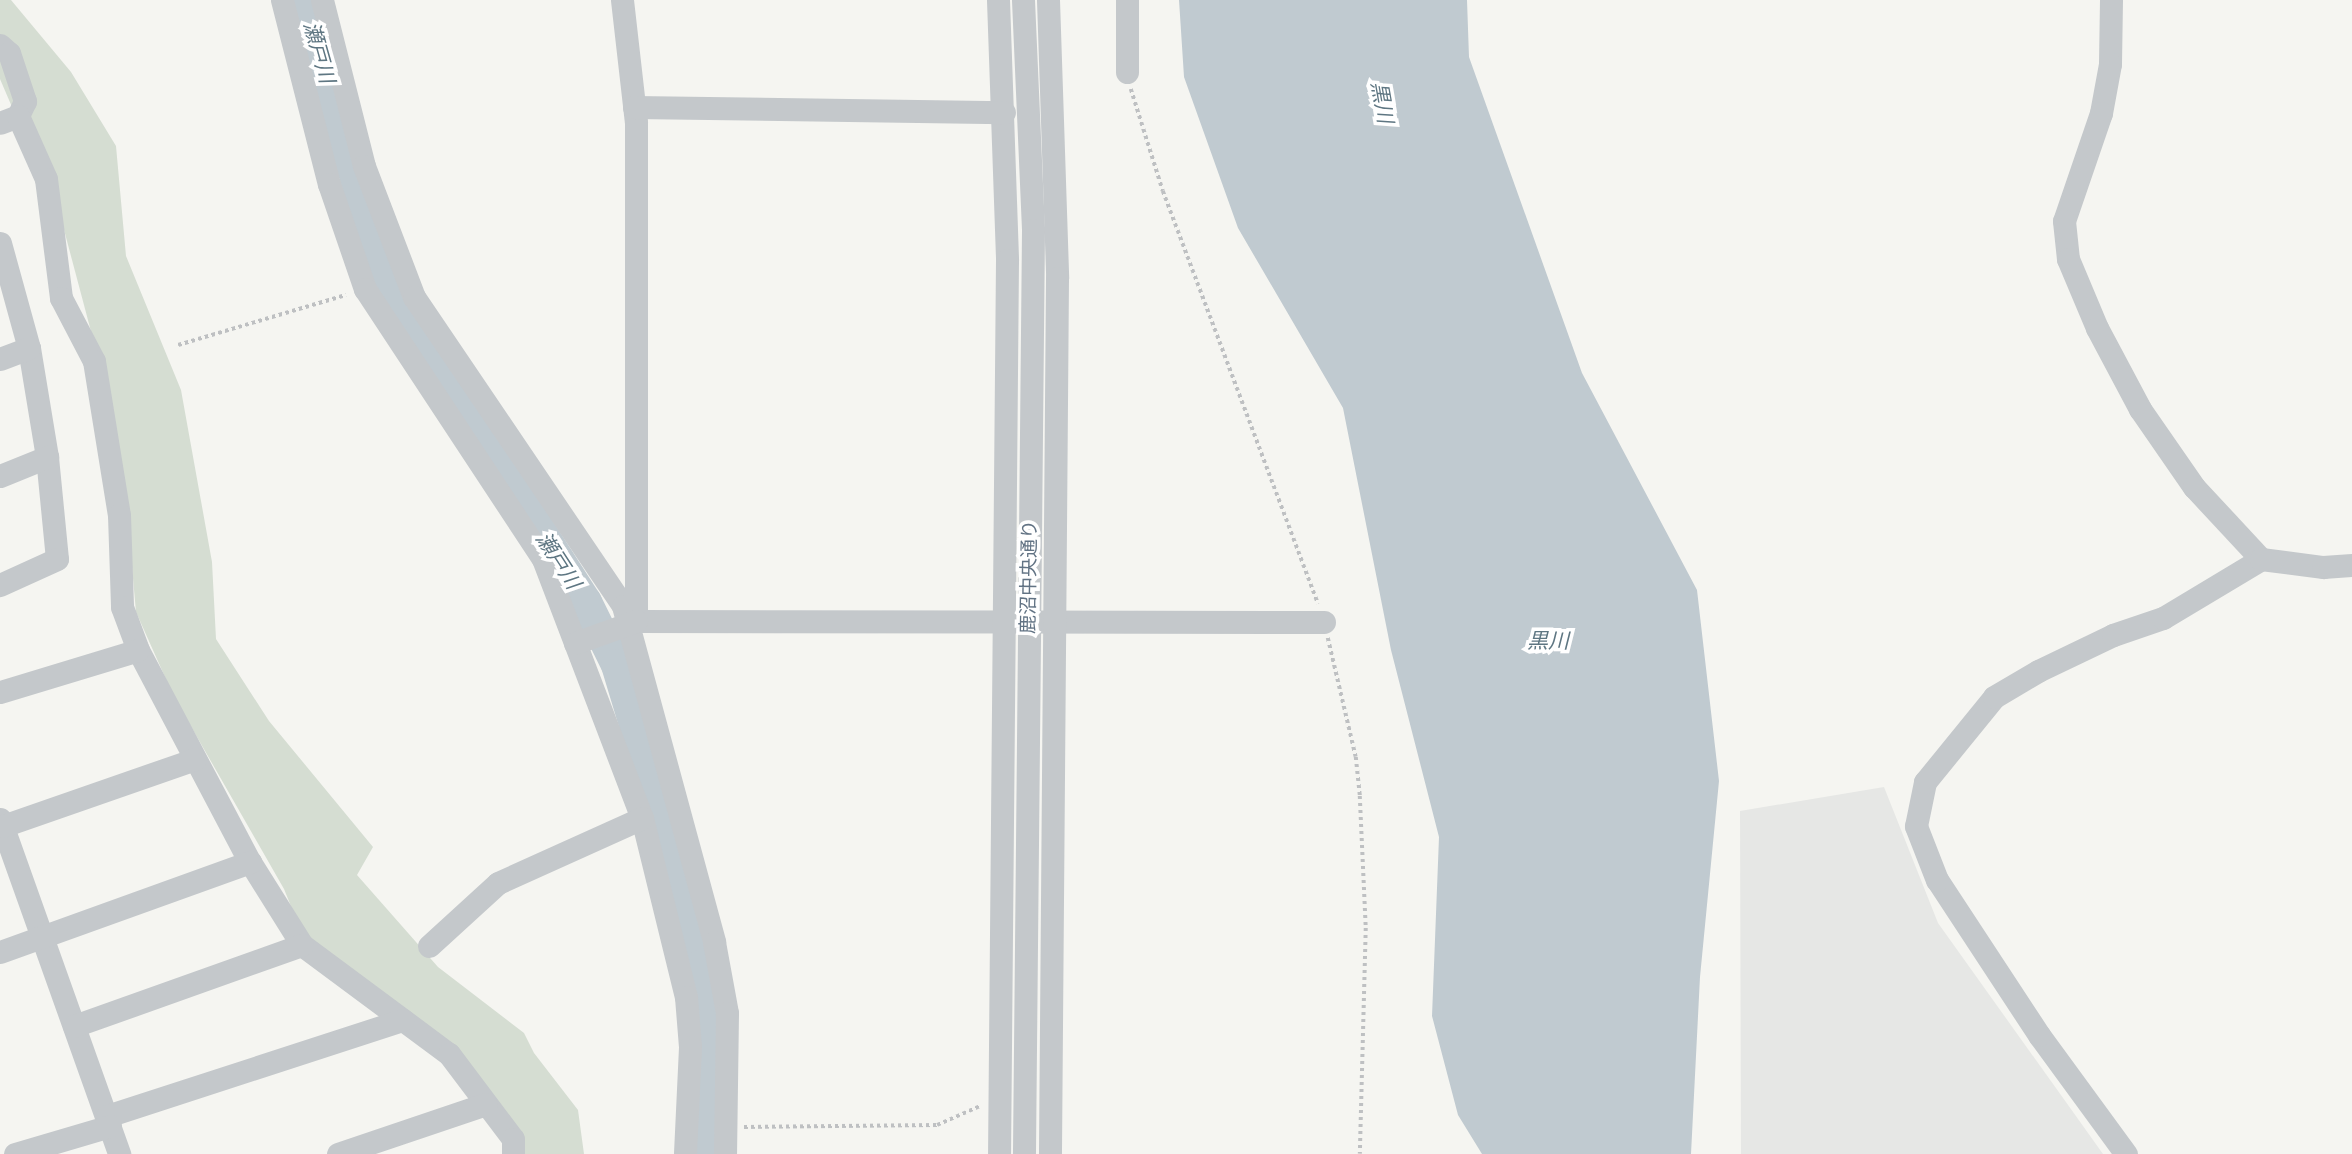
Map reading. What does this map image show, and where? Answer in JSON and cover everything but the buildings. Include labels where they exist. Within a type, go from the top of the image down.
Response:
[{"type":"street","points":[[282,0],[329,184],[365,289],[543,559],[642,818],[686,997],[690,1071],[685,1154]]},
{"type":"street","points":[[322,0],[365,166],[414,297],[624,606],[631,623],[715,942],[727,1013],[728,1127],[725,1154]]},
{"type":"street","points":[[622,0],[634,107],[631,623]]},
{"type":"street","points":[[998,0],[1004,112],[1007,260],[999,1154]]},
{"type":"street","name":"鹿沼中央通り","points":[[1023,0],[1033,230],[1024,1154]]},
{"type":"street","points":[[1048,0],[1057,206],[1050,1154]]},
{"type":"street","points":[[1127,0],[1127,72]]},
{"type":"street","points":[[2111,0],[2110,64],[2101,113],[2063,221],[2068,259],[2097,328],[2140,409],[2193,487],[2261,559]]},
{"type":"street","points":[[0,46],[9,53],[25,101],[9,119],[46,179],[61,298],[94,361],[119,515],[122,607],[138,650],[250,862],[302,945],[449,1054],[513,1139],[513,1154]]},
{"type":"street","points":[[634,107],[1004,112]]},
{"type":"street","points":[[0,243],[29,348],[47,457],[57,559],[0,584]]},
{"type":"street","points":[[0,359],[29,348]]},
{"type":"street","points":[[0,476],[47,457]]},
{"type":"street","points":[[2126,1154],[1961,919],[1921,845],[1917,810],[1925,782],[1994,696],[2113,635],[2163,618],[2261,559],[2323,567],[2352,565]]},
{"type":"street","points":[[575,643],[631,623],[1324,622]]},
{"type":"street","points":[[0,692],[138,650]]},
{"type":"street","points":[[119,1154],[2,834],[195,759]]},
{"type":"street","points":[[429,946],[498,883],[642,818]]},
{"type":"street","points":[[0,952],[250,862]]},
{"type":"street","points":[[74,1026],[302,945]]},
{"type":"street","points":[[15,1154],[403,1020]]},
{"type":"street","points":[[338,1154],[486,1104]]},
{"type":"path","points":[[178,345],[365,289]]},
{"type":"path","points":[[728,1127],[937,1125],[975,1107],[999,1103]]},
{"type":"shaded area","points":[[0,0],[11,0],[71,72],[116,146],[126,256],[181,390],[212,562],[216,639],[269,721],[373,847],[357,875],[438,967],[524,1033],[534,1053],[578,1110],[584,1154],[521,1154],[514,1123],[303,936],[284,889],[173,695],[136,612],[128,522],[97,354],[63,226],[0,79]]},
{"type":"shaded area","points":[[1884,787],[1938,923],[2103,1154],[1741,1154],[1740,811]]},
{"type":"water","name":"黒川","points":[[1179,0],[1467,0],[1469,57],[1582,373],[1697,590],[1719,781],[1700,977],[1691,1154],[1482,1154],[1458,1115],[1432,1016],[1439,837],[1391,650],[1343,408],[1238,228],[1184,77]]},
{"type":"waterway","name":"瀬戸川","points":[[306,0],[377,254],[417,339],[586,602],[617,665],[672,847],[700,966],[706,1025],[705,1154]]}]
